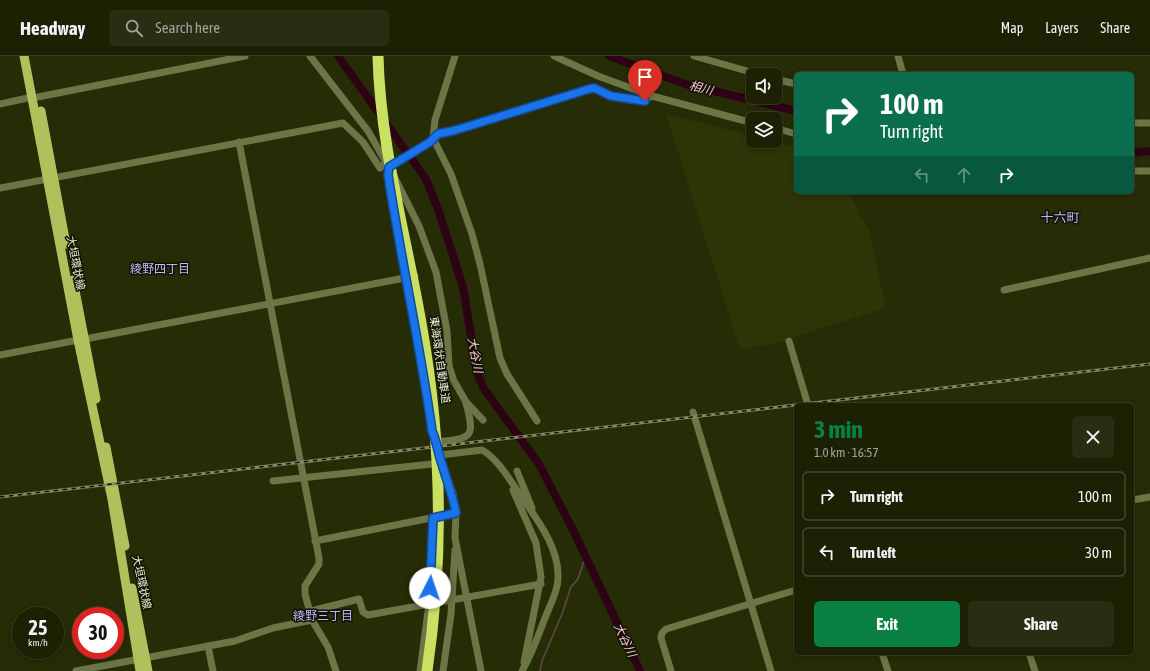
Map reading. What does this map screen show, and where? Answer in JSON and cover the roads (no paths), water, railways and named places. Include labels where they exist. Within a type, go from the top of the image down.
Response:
[{"type":"highway","name":"東海環状自動車道","points":[[378,56],[386,141],[422,324],[434,416],[438,466],[439,539],[434,613],[427,671]]},
{"type":"main road","name":"大垣環状線","points":[[24,56],[35,97]]},
{"type":"main road","name":"大垣環状線","points":[[30,56],[35,97],[50,179],[142,659],[148,671]]},
{"type":"main road","points":[[97,421],[105,492],[123,558]]},
{"type":"main road","name":"大垣環状線","points":[[140,671],[142,659]]},
{"type":"street","points":[[0,104],[223,58],[245,56]]},
{"type":"street","points":[[310,56],[355,113],[390,166],[412,212],[436,272],[447,331],[449,366],[454,381],[466,402],[483,420]]},
{"type":"street","points":[[455,56],[435,120],[431,140],[451,174],[472,234],[500,358],[507,374],[537,420]]},
{"type":"street","points":[[554,56],[598,76],[652,96],[746,120]]},
{"type":"street","points":[[694,56],[746,71]]},
{"type":"street","points":[[898,56],[902,72]]},
{"type":"street","points":[[782,81],[794,84]]},
{"type":"street","points":[[0,188],[343,123],[363,142],[380,168],[390,166],[438,134],[456,130],[589,89],[594,88],[611,96],[638,101],[645,101],[652,96]]},
{"type":"street","points":[[1134,124],[1150,123]]},
{"type":"street","points":[[782,130],[794,133]]},
{"type":"street","points":[[239,142],[319,564],[305,586],[305,594],[311,611],[312,620],[328,647],[336,671]]},
{"type":"street","points":[[390,166],[388,175],[391,196],[422,358],[432,431],[437,442],[441,459],[453,493],[456,513],[452,600],[443,671]]},
{"type":"street","points":[[1134,171],[1150,171]]},
{"type":"street","points":[[1004,290],[1150,258]]},
{"type":"street","points":[[0,355],[416,276]]},
{"type":"street","points":[[789,341],[807,403]]},
{"type":"street","points":[[437,442],[460,439],[468,436],[471,431],[472,424],[466,402]]},
{"type":"street","points":[[693,412],[771,671]]},
{"type":"street","points":[[273,481],[441,459],[482,450],[488,452],[510,480],[535,517]]},
{"type":"street","points":[[517,471],[535,517],[556,559],[558,575],[556,591],[534,647],[522,671]]},
{"type":"street","points":[[510,480],[536,543],[541,584],[522,671]]},
{"type":"street","points":[[1134,500],[1150,497]]},
{"type":"street","points":[[315,541],[456,513]]},
{"type":"street","points":[[420,671],[429,604],[433,518]]},
{"type":"street","points":[[455,538],[481,671]]},
{"type":"street","points":[[311,611],[359,599],[364,612],[368,615],[541,584]]},
{"type":"street","points":[[671,671],[661,638],[662,633],[666,629],[794,591]]},
{"type":"street","points":[[76,671],[246,638],[273,628],[312,620]]},
{"type":"street","points":[[208,646],[213,671]]},
{"type":"street","points":[[883,655],[888,671]]},
{"type":"street","points":[[1030,655],[1035,671]]},
{"type":"waterway","name":"大谷川","points":[[338,56],[426,179],[439,212],[463,287],[477,373],[484,389],[539,464],[574,532],[640,671]]},
{"type":"waterway","name":"相川","points":[[609,56],[685,84],[794,111]]},
{"type":"waterway","name":"相川","points":[[1134,153],[1150,151]]},
{"type":"waterway","points":[[540,671],[542,661],[562,614],[571,587],[578,579],[585,558]]},
{"type":"railway","points":[[813,403],[1150,364]]},
{"type":"railway","points":[[0,497],[794,405]]},
{"type":"district","name":"十六町","points":[[1060,217]]},
{"type":"district","name":"綾野四丁目","points":[[160,269]]},
{"type":"district","name":"綾野三丁目","points":[[323,616]]}]
